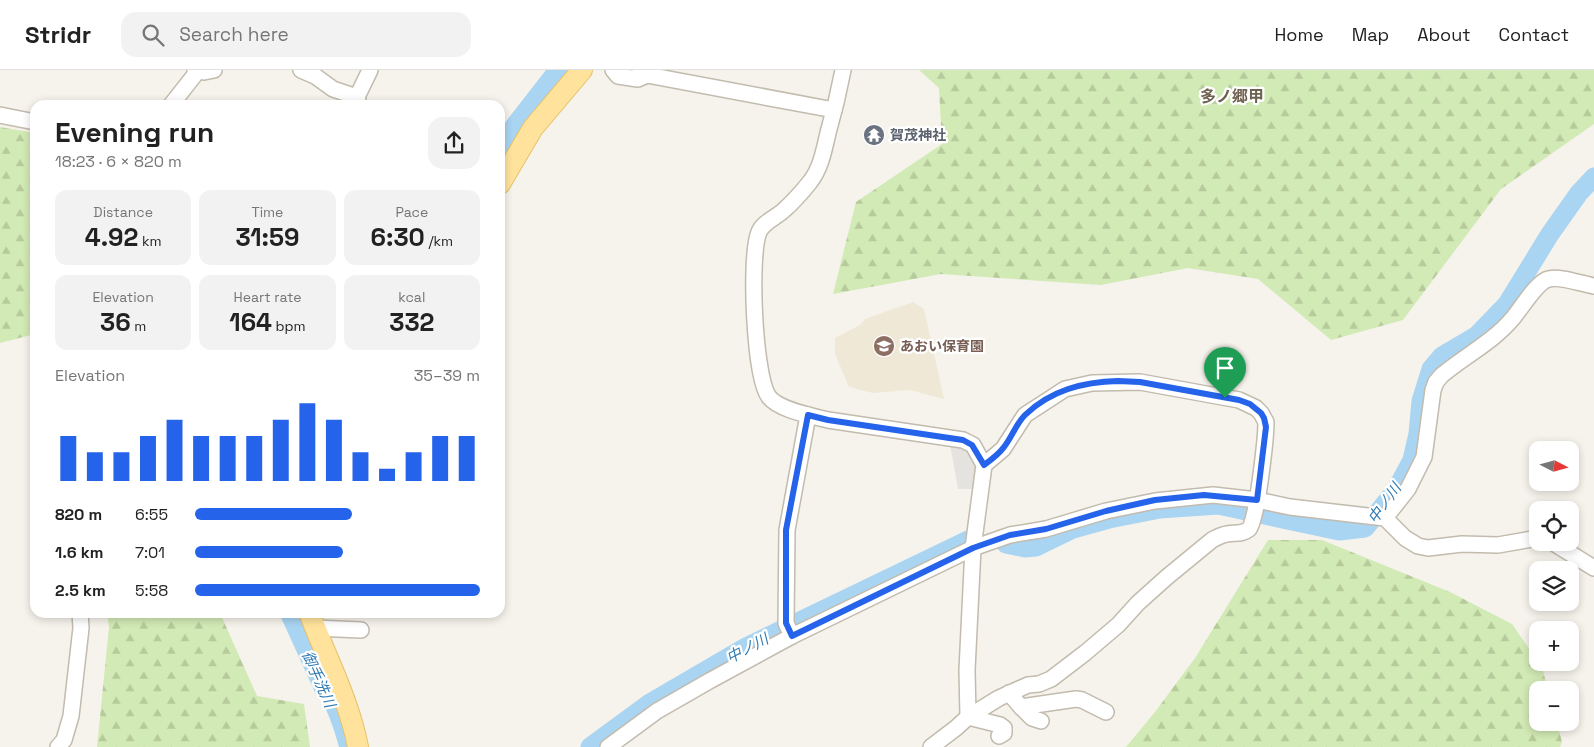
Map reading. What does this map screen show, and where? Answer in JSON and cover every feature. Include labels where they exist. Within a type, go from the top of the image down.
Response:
[{"type":"main road","points":[[505,176],[533,128],[582,70]]},
{"type":"main road","points":[[312,620],[345,700],[358,747]]},
{"type":"street","points":[[175,100],[196,71],[209,72],[214,70]]},
{"type":"street","points":[[301,70],[356,100]]},
{"type":"street","points":[[358,100],[370,70]]},
{"type":"street","points":[[613,70],[618,76],[638,79],[644,72],[834,110]]},
{"type":"street","points":[[843,70],[816,174],[784,210],[759,232],[754,256],[755,331],[762,380],[765,391],[773,401],[808,415],[828,420],[963,440],[972,445],[984,465],[973,548],[967,670],[968,717]]},
{"type":"street","points":[[0,115],[30,121]]},
{"type":"street","points":[[1378,517],[1408,489],[1424,457],[1433,390],[1436,382],[1442,375],[1491,341],[1513,319],[1541,283],[1547,279],[1555,278],[1594,286]]},
{"type":"street","points":[[931,747],[968,717],[1009,693],[1051,679],[1085,654],[1118,625],[1138,603],[1201,548],[1221,535],[1244,532],[1252,526],[1266,427],[1261,413],[1250,404],[1239,400],[1140,382],[1092,382],[1065,389],[1024,416],[1003,449],[984,465]]},
{"type":"street","points":[[789,630],[786,530],[808,415]]},
{"type":"street","points":[[608,747],[658,711],[789,630],[973,548],[1010,535],[1046,529],[1106,511],[1155,500],[1204,495],[1256,507],[1290,507],[1378,517],[1404,538],[1418,546],[1428,548],[1462,544],[1493,546],[1529,540]]},
{"type":"street","points":[[1567,551],[1594,568]]},
{"type":"street","points":[[58,747],[64,740],[71,716],[81,628],[80,618]]},
{"type":"street","points":[[312,620],[361,630]]},
{"type":"street","points":[[1009,693],[1032,718],[1040,720]]},
{"type":"street","points":[[1021,707],[1076,699],[1106,712]]},
{"type":"street","points":[[968,717],[1000,725],[1004,728],[1004,733],[999,736]]},
{"type":"shaded area","name":"あおい保育園","points":[[913,302],[924,309],[944,399],[910,390],[873,393],[849,387],[835,354],[835,338],[860,325],[865,319]]},
{"type":"shaded area","points":[[950,444],[964,446],[977,465],[977,489],[958,489]]},
{"type":"green space","points":[[919,70],[1594,70],[1594,124],[1501,189],[1403,320],[1331,340],[1258,279],[1188,268],[1101,285],[941,274],[833,294],[856,202],[942,144],[939,88]]},
{"type":"green space","points":[[0,127],[30,132],[30,335],[0,343]]},
{"type":"green space","points":[[1268,540],[1322,540],[1450,592],[1512,624],[1529,649],[1529,671],[1543,671],[1546,681],[1529,681],[1529,731],[1559,731],[1562,742],[1560,747],[1126,747],[1195,658]]},
{"type":"green space","points":[[108,618],[222,618],[257,696],[304,704],[310,747],[97,747],[109,627]]},
{"type":"water","points":[[318,663],[336,701],[349,747],[339,747],[321,697],[307,668]]},
{"type":"waterway","name":"御手洗川","points":[[505,141],[509,133],[558,70]]},
{"type":"waterway","name":"中ノ川","points":[[1006,544],[1025,548],[1036,547],[1073,529],[1109,519],[1160,509],[1218,505],[1339,531],[1365,528],[1396,490],[1412,460],[1418,434],[1421,401],[1431,369],[1442,356],[1476,336],[1507,304],[1550,234],[1579,193],[1594,177]]},
{"type":"waterway","name":"中ノ川","points":[[590,747],[650,703],[746,647],[968,540]]},
{"type":"waterway","name":"御手洗川","points":[[292,618],[324,689]]},
{"type":"place","name":"賀茂神社","points":[[874,135]]},
{"type":"place","name":"あおい保育園","points":[[884,346]]},
{"type":"district","name":"多ノ郷甲","points":[[1232,96]]},
{"type":"route","points":[[1092,382],[1140,382],[1225,398],[1250,404],[1261,413],[1266,422],[1257,500],[1204,495],[1155,500],[1106,511],[1046,529],[1010,535],[973,548],[792,636],[789,632],[786,623],[786,530],[808,415],[828,420],[963,440],[977,450],[984,465],[1003,449],[1024,416],[1065,389],[1092,382]]}]
